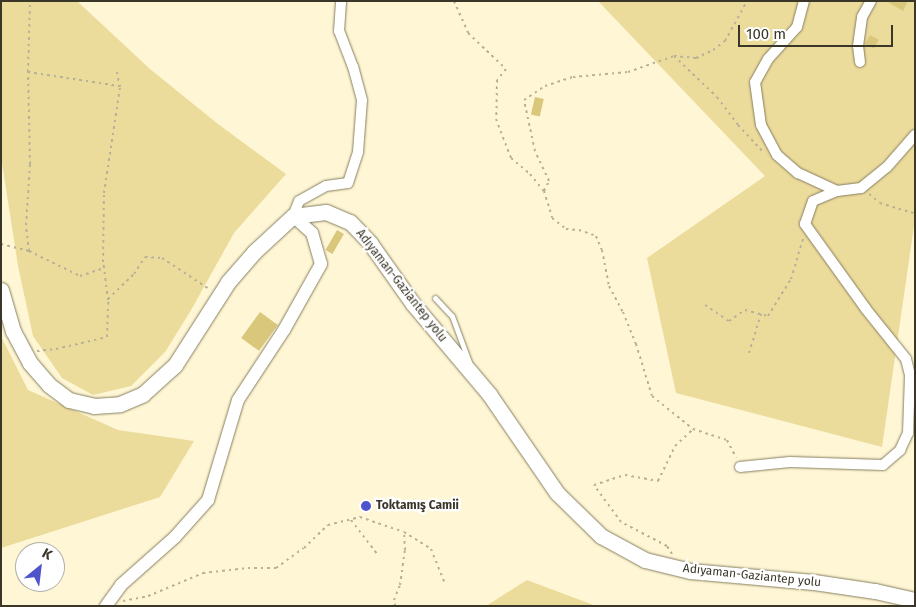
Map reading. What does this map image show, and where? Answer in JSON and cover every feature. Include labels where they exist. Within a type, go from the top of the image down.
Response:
[{"type":"main road","name":"Adıyaman-Gaziantep yolu","points":[[293,216],[326,212],[350,222],[370,243],[413,304],[489,394],[557,492],[601,536],[645,560],[680,569],[814,582],[875,591],[915,600]]},
{"type":"main road","points":[[1,290],[5,316],[30,363],[50,385],[69,400],[94,406],[120,404],[143,394],[175,365],[220,294],[254,252],[293,216]]},
{"type":"street","points":[[106,605],[121,585],[175,537],[208,500],[238,400],[284,330],[322,264],[312,233],[293,216],[298,201],[326,186],[348,183],[358,152],[362,100],[353,67],[339,31],[342,1]]},
{"type":"street","points":[[804,1],[797,27],[768,59],[755,82],[761,125],[777,155],[798,173],[837,191]]},
{"type":"street","points":[[860,62],[858,46],[862,17],[871,1]]},
{"type":"street","points":[[740,467],[790,462],[883,465],[900,450],[908,433],[910,381],[906,359],[866,309],[806,224],[813,201],[837,191],[861,188],[887,167],[915,135]]},
{"type":"street","points":[[910,381],[915,371]]},
{"type":"lane","points":[[436,298],[452,316],[474,376]]},
{"type":"path","points":[[30,1],[28,72],[30,164],[26,226],[30,251]]},
{"type":"path","points":[[454,1],[468,33],[506,69],[497,80],[496,119],[511,158],[530,174],[544,191],[552,218],[566,230],[579,230],[596,236],[602,250],[609,286],[633,336],[652,396],[693,429],[727,440],[740,467]]},
{"type":"path","points":[[544,191],[548,181],[535,151],[524,100],[545,86],[573,77],[628,72],[674,56],[696,58],[713,50],[725,41],[747,1]]},
{"type":"path","points":[[674,56],[717,97],[738,125],[763,152],[777,155]]},
{"type":"path","points":[[24,352],[56,349],[107,338],[108,300],[104,268],[104,194],[120,86],[116,68]]},
{"type":"path","points":[[28,72],[120,86]]},
{"type":"path","points":[[861,188],[880,203],[915,214]]},
{"type":"path","points":[[705,305],[729,321],[745,310],[768,316],[791,279],[806,224]]},
{"type":"path","points":[[1,244],[30,251],[80,276],[104,268]]},
{"type":"path","points":[[108,300],[134,274],[146,257],[162,258],[201,285],[220,294]]},
{"type":"path","points":[[749,353],[761,314]]},
{"type":"path","points":[[680,569],[667,546],[621,522],[594,485],[625,475],[658,481],[675,446],[693,429]]},
{"type":"path","points":[[106,605],[148,596],[203,572],[248,568],[276,568],[304,548],[328,524],[360,517],[404,532],[431,549],[445,584]]},
{"type":"path","points":[[350,520],[378,556]]},
{"type":"path","points":[[395,606],[394,600],[400,585],[405,550],[404,532]]},
{"type":"shaded area","points":[[1,1],[77,1],[150,69],[218,124],[286,174],[234,233],[190,312],[165,352],[131,386],[93,395],[62,378],[33,336],[18,266],[1,157]]},
{"type":"shaded area","points":[[598,1],[915,1],[915,219],[882,447],[676,393],[647,258],[765,176]]},
{"type":"shaded area","points":[[1,336],[28,390],[118,430],[194,441],[160,497],[1,548]]},
{"type":"shaded area","points":[[527,580],[596,606],[486,606]]},
{"type":"building","points":[[886,1],[908,1],[903,11]]},
{"type":"building","points":[[870,35],[879,40],[874,49],[865,44]]},
{"type":"building","points":[[535,97],[544,99],[540,117],[531,115]]},
{"type":"building","points":[[337,230],[344,234],[332,254],[326,250]]},
{"type":"building","points":[[260,312],[278,325],[259,351],[241,338]]},
{"type":"place","name":"Toktamış Camii","points":[[366,506]]}]
